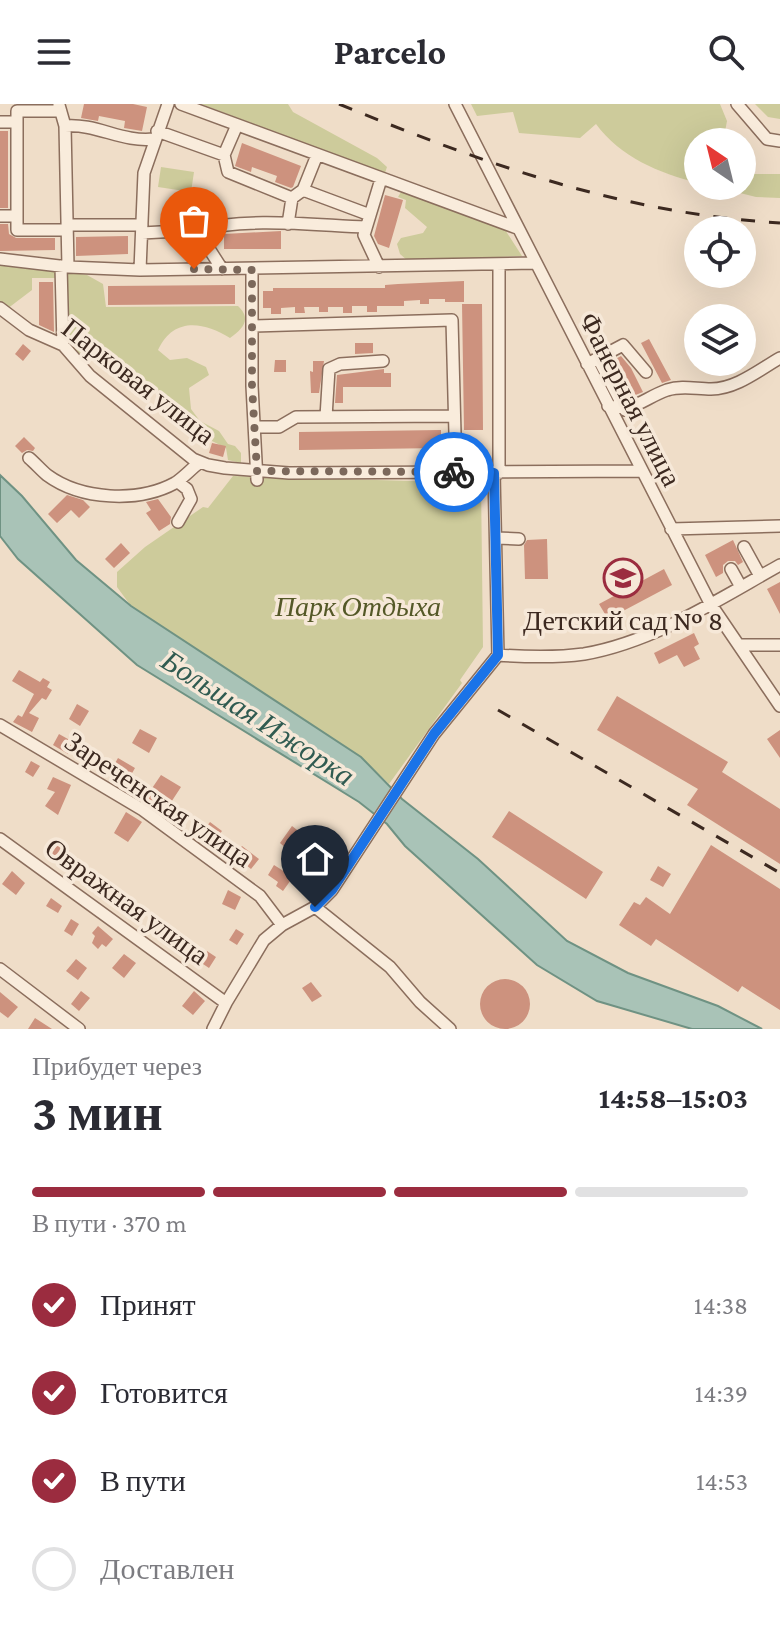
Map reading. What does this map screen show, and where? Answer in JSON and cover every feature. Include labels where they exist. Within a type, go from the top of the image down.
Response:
[{"type":"street","points":[[140,270],[144,173],[168,104]]},
{"type":"street","points":[[181,104],[517,228]]},
{"type":"street","name":"Фанерная улица","points":[[455,104],[535,263],[617,406],[641,471],[710,603],[780,706]]},
{"type":"street","points":[[737,104],[767,139],[780,141]]},
{"type":"street","points":[[63,345],[67,227],[65,126],[59,107],[17,111],[17,230],[67,227],[197,230],[216,225],[368,221]]},
{"type":"street","points":[[0,122],[17,122]]},
{"type":"street","points":[[65,126],[76,125],[135,140],[156,135],[224,155]]},
{"type":"street","points":[[237,125],[224,155],[228,172],[292,198]]},
{"type":"street","points":[[288,224],[292,198],[303,190],[317,155]]},
{"type":"street","points":[[379,267],[364,235],[381,179]]},
{"type":"street","points":[[303,190],[368,221]]},
{"type":"street","points":[[0,216],[17,216]]},
{"type":"street","points":[[197,230],[222,269]]},
{"type":"street","points":[[0,259],[65,267],[140,270],[535,263]]},
{"type":"street","points":[[213,1029],[264,940],[282,925],[315,907],[332,890],[450,713],[498,655],[499,266]]},
{"type":"street","points":[[252,270],[257,475]]},
{"type":"street","name":"Парковая улица","points":[[0,308],[29,330],[63,345],[90,376],[199,463],[257,475],[641,471]]},
{"type":"street","points":[[252,326],[452,320],[456,472]]},
{"type":"street","points":[[592,361],[623,345],[646,372]]},
{"type":"street","points":[[617,406],[682,387],[713,389],[728,386],[780,358]]},
{"type":"street","points":[[326,417],[329,369],[340,364],[383,361]]},
{"type":"street","points":[[255,427],[279,427],[296,417],[454,416]]},
{"type":"street","points":[[29,458],[61,483],[95,493],[142,495],[178,482],[199,463]]},
{"type":"street","points":[[178,482],[187,489],[191,499],[178,522]]},
{"type":"street","points":[[671,529],[780,526]]},
{"type":"street","points":[[496,538],[519,539]]},
{"type":"street","points":[[750,551],[760,576]]},
{"type":"street","points":[[498,655],[545,658],[588,653],[648,634],[780,565]]},
{"type":"street","points":[[731,569],[741,587]]},
{"type":"street","points":[[739,645],[780,645]]},
{"type":"street","name":"Зареченская улица","points":[[0,725],[153,817],[260,896],[282,925]]},
{"type":"street","name":"Овражная улица","points":[[0,839],[226,1003]]},
{"type":"street","points":[[315,907],[390,967],[420,1002],[450,1029]]},
{"type":"street","points":[[0,969],[79,1029]]},
{"type":"green space","points":[[201,104],[288,104],[293,112],[377,158],[387,167],[385,173]]},
{"type":"green space","points":[[471,104],[720,104],[727,121],[726,128],[684,128],[684,179],[629,155],[596,124],[580,138],[519,133],[513,112],[477,116]]},
{"type":"green space","points":[[755,104],[780,104],[780,119],[768,117]]},
{"type":"green space","points":[[161,167],[194,172],[191,192],[158,187]]},
{"type":"green space","points":[[756,174],[780,174],[780,198],[756,197]]},
{"type":"green space","points":[[401,192],[502,225],[522,256],[408,261],[400,254],[397,244],[401,238],[423,233],[427,227],[405,208],[406,200],[398,197]]},
{"type":"green space","points":[[0,261],[87,275],[103,284],[106,307],[238,306],[244,315],[244,324],[230,338],[209,328],[190,325],[172,332],[158,350],[170,360],[187,358],[206,367],[209,375],[189,388],[191,409],[200,421],[219,431],[228,444],[235,446],[241,453],[241,463],[228,460],[226,448],[212,441],[98,342],[87,345],[78,354],[68,347],[65,278],[32,278],[32,290],[7,309],[0,307]]},
{"type":"green space","name":"Парк Отдыха","points":[[233,476],[481,483],[483,647],[460,680],[462,683],[389,784],[361,757],[131,606],[117,587],[117,572],[145,547],[203,507],[208,508]]},
{"type":"water","name":"Большая Ижорка","points":[[0,475],[22,496],[76,560],[131,606],[361,757],[402,799],[478,859],[567,941],[628,973],[718,1006],[762,1029],[692,1029],[597,1001],[537,965],[405,846],[387,824],[359,802],[137,665],[18,559],[0,536]]},
{"type":"building","points":[[84,104],[147,107],[142,131],[124,128],[125,121],[99,116],[98,121],[81,118]]},
{"type":"building","points":[[0,131],[8,131],[8,208],[0,208]]},
{"type":"building","points":[[242,143],[301,166],[293,187],[275,182],[277,176],[252,167],[251,172],[235,166]]},
{"type":"building","points":[[385,195],[403,200],[389,248],[378,244],[374,236]]},
{"type":"building","points":[[0,224],[8,224],[9,234],[16,238],[55,238],[55,250],[0,251]]},
{"type":"building","points":[[281,231],[281,249],[224,249],[224,234]]},
{"type":"building","points":[[128,236],[128,254],[76,256],[76,237]]},
{"type":"building","points":[[464,281],[464,302],[429,299],[429,304],[420,304],[420,300],[404,301],[404,306],[377,306],[377,312],[367,312],[367,306],[352,306],[352,313],[343,313],[343,307],[328,307],[328,312],[319,312],[319,307],[304,307],[305,313],[295,313],[295,307],[281,308],[281,314],[271,314],[271,308],[263,308],[263,291],[273,291],[273,288],[385,288],[385,285]]},
{"type":"building","points":[[39,282],[53,282],[54,332],[39,325]]},
{"type":"building","points":[[235,285],[235,304],[108,305],[108,286]]},
{"type":"building","points":[[462,304],[482,304],[483,430],[464,430]]},
{"type":"building","points":[[649,339],[671,380],[662,383],[641,343]]},
{"type":"building","points":[[355,343],[373,343],[373,353],[355,354]]},
{"type":"building","points":[[23,344],[31,351],[23,361],[15,354]]},
{"type":"building","points":[[621,356],[643,392],[628,398],[610,362]]},
{"type":"building","points":[[275,360],[286,360],[286,372],[274,372]]},
{"type":"building","points":[[313,361],[324,361],[319,393],[311,393]]},
{"type":"building","points":[[384,369],[384,373],[391,373],[391,387],[343,387],[343,403],[335,403],[337,375]]},
{"type":"building","points":[[441,430],[441,448],[299,450],[299,432]]},
{"type":"building","points":[[24,437],[35,448],[33,451],[22,453],[15,446]]},
{"type":"building","points":[[212,443],[226,446],[223,457],[209,453]]},
{"type":"building","points":[[67,495],[83,500],[90,507],[79,518],[71,510],[57,523],[48,514]]},
{"type":"building","points":[[158,499],[171,517],[170,524],[159,531],[146,513],[151,510],[146,502]]},
{"type":"building","points":[[547,539],[548,579],[525,579],[524,545],[527,540]]},
{"type":"building","points":[[733,540],[743,562],[738,565],[735,561],[728,561],[723,565],[723,573],[716,577],[705,555]]},
{"type":"building","points":[[121,543],[130,553],[114,568],[105,559]]},
{"type":"building","points":[[664,569],[672,585],[608,619],[599,604]]},
{"type":"building","points":[[780,582],[780,614],[767,589]]},
{"type":"building","points":[[694,633],[699,644],[694,647],[700,659],[684,667],[677,655],[659,664],[654,653]]},
{"type":"building","points":[[19,670],[40,682],[43,678],[50,682],[47,687],[52,690],[46,700],[42,698],[29,713],[39,718],[32,732],[13,722],[18,715],[22,717],[34,694],[12,681]]},
{"type":"building","points":[[617,696],[728,762],[722,772],[780,809],[780,864],[687,805],[698,789],[597,730]]},
{"type":"building","points":[[77,704],[89,711],[80,726],[69,719]]},
{"type":"building","points":[[140,729],[157,738],[149,753],[132,743]]},
{"type":"building","points":[[780,730],[780,758],[767,739]]},
{"type":"building","points":[[59,734],[75,743],[68,754],[53,745]]},
{"type":"building","points":[[118,758],[135,768],[127,782],[110,772]]},
{"type":"building","points":[[31,761],[40,766],[33,777],[25,772]]},
{"type":"building","points":[[161,775],[181,787],[164,813],[144,800]]},
{"type":"building","points":[[53,777],[71,785],[58,815],[45,806],[55,792],[47,789]]},
{"type":"building","points":[[509,811],[603,872],[586,899],[492,837]]},
{"type":"building","points":[[126,812],[142,822],[128,842],[114,833]]},
{"type":"building","points":[[210,822],[222,831],[215,840],[203,831]]},
{"type":"building","points":[[292,826],[301,833],[288,850],[280,843]]},
{"type":"building","points":[[58,844],[70,851],[62,865],[49,858]]},
{"type":"building","points":[[711,845],[780,889],[780,1010],[742,986],[738,992],[656,939],[651,946],[619,925],[634,902],[640,905],[646,897],[670,914]]},
{"type":"building","points":[[242,846],[259,859],[251,869],[234,855]]},
{"type":"building","points":[[274,865],[293,877],[283,891],[276,886],[278,882],[268,875]]},
{"type":"building","points":[[658,866],[671,874],[663,887],[650,880]]},
{"type":"building","points":[[12,871],[25,883],[16,895],[2,884]]},
{"type":"building","points":[[95,873],[110,883],[102,897],[87,887]]},
{"type":"building","points":[[228,890],[241,897],[235,910],[222,904]]},
{"type":"building","points":[[51,898],[62,906],[58,913],[46,906]]},
{"type":"building","points":[[71,919],[79,924],[72,936],[64,931]]},
{"type":"building","points":[[98,926],[113,939],[106,947],[102,944],[98,949],[92,943],[95,936],[92,933]]},
{"type":"building","points":[[236,929],[244,934],[237,945],[229,940]]},
{"type":"building","points":[[207,951],[216,957],[209,968],[200,962]]},
{"type":"building","points":[[124,954],[136,963],[124,978],[112,968]]},
{"type":"building","points":[[76,959],[87,968],[78,980],[66,971]]},
{"type":"building","points":[[505,979],[523,986],[530,1004],[523,1022],[505,1029],[487,1022],[480,1004],[487,986]]},
{"type":"building","points":[[311,982],[322,996],[312,1002],[302,988]]},
{"type":"building","points":[[81,991],[90,998],[79,1011],[71,1004]]},
{"type":"building","points":[[194,991],[205,1001],[193,1015],[182,1006]]},
{"type":"building","points":[[0,992],[18,1007],[8,1018],[0,1012]]},
{"type":"building","points":[[35,1018],[52,1029],[28,1029]]},
{"type":"railway","points":[[339,104],[501,165],[609,197],[664,209],[780,223]]},
{"type":"railway","points":[[498,710],[780,873]]},
{"type":"way so far","points":[[194,269],[252,270],[252,386],[257,471],[454,472]]},
{"type":"place","name":"Детский сад № 8","points":[[623,578]]},
{"type":"route","points":[[315,907],[332,890],[350,864],[434,734],[498,655],[494,473],[454,472]]}]
